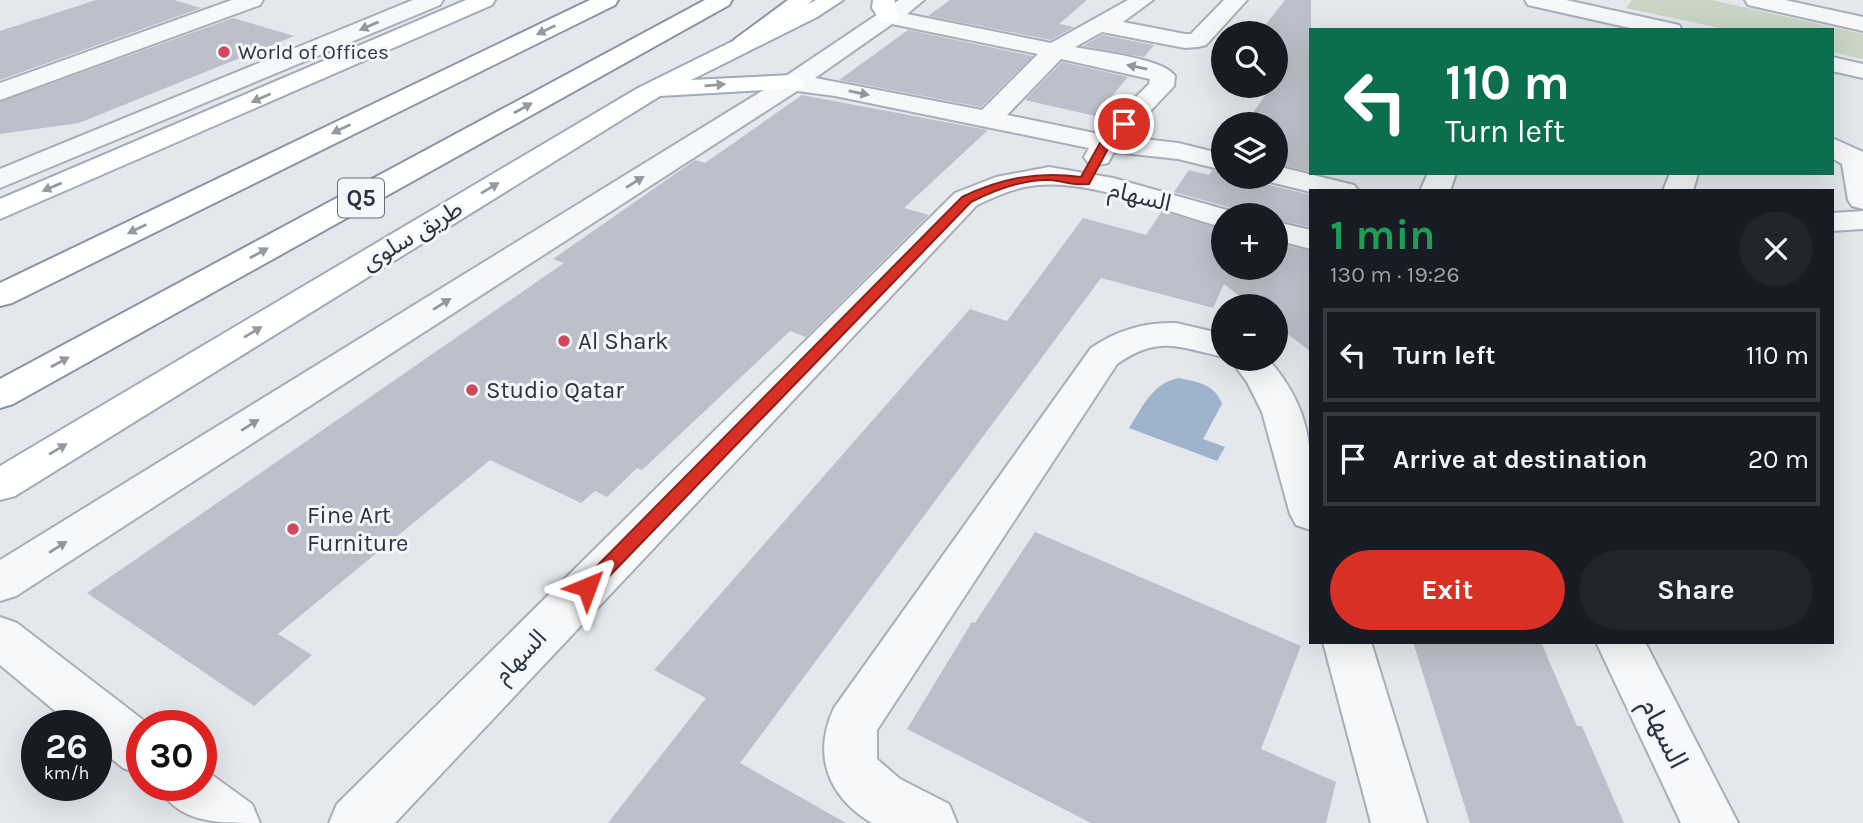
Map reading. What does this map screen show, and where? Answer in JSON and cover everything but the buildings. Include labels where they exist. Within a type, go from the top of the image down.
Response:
[{"type":"main road","points":[[0,210],[484,0]]},
{"type":"main road","points":[[0,296],[607,0]]},
{"type":"main road","name":"Q5","points":[[0,395],[722,0]]},
{"type":"main road","points":[[743,44],[802,0]]},
{"type":"main road","name":"طريق سلوى","points":[[0,485],[647,93],[709,58],[789,24],[832,0]]},
{"type":"main road","points":[[647,93],[720,84],[792,83]]},
{"type":"main road","points":[[39,163],[215,118]]},
{"type":"street","points":[[0,92],[252,0]]},
{"type":"street","points":[[0,179],[432,0]]},
{"type":"street","points":[[0,583],[792,83],[886,8],[913,0]]},
{"type":"street","points":[[989,118],[1058,51],[1097,24],[1131,10],[1142,0]]},
{"type":"street","points":[[1097,24],[1185,41],[1198,40],[1236,0]]},
{"type":"street","points":[[1536,0],[1662,28]]},
{"type":"street","points":[[1756,0],[1863,24]]},
{"type":"street","points":[[886,8],[1058,51],[1143,68],[1163,76],[1161,86],[1105,143],[1084,182]]},
{"type":"street","points":[[1834,64],[1863,71]]},
{"type":"street","points":[[792,83],[835,88],[1105,143],[1178,151],[1211,159]]},
{"type":"street","points":[[1834,147],[1856,160],[1863,200]]},
{"type":"street","name":"السهام","points":[[357,823],[966,199],[991,187],[1048,176],[1084,182],[1211,215]]},
{"type":"street","points":[[1288,178],[1336,189]]},
{"type":"street","points":[[1834,222],[1863,220]]},
{"type":"street","points":[[1288,234],[1309,239]]},
{"type":"street","points":[[929,823],[873,794],[853,774],[848,756],[852,724],[1104,356],[1120,343],[1141,334],[1163,333],[1211,343]]},
{"type":"street","points":[[1260,371],[1278,400],[1309,507]]},
{"type":"street","points":[[0,637],[126,738]]},
{"type":"street","points":[[1348,644],[1398,823]]},
{"type":"street","name":"السهام","points":[[1621,644],[1710,823]]},
{"type":"street","points":[[204,801],[232,823]]},
{"type":"green space","points":[[1632,0],[1712,0],[1863,34],[1863,59],[1834,52],[1834,28],[1720,28],[1626,8]]},
{"type":"water","points":[[1179,378],[1210,388],[1219,397],[1222,404],[1203,439],[1225,447],[1217,461],[1129,428],[1155,390]]},
{"type":"place","name":"World of Offices","points":[[224,52]]},
{"type":"place","name":"Al Shark","points":[[564,341]]},
{"type":"place","name":"Studio Qatar","points":[[472,390]]},
{"type":"place","name":"Fine Art Furniture","points":[[293,529]]},
{"type":"route","points":[[587,587],[966,199],[991,187],[1048,176],[1084,182],[1105,143],[1124,124]]}]
